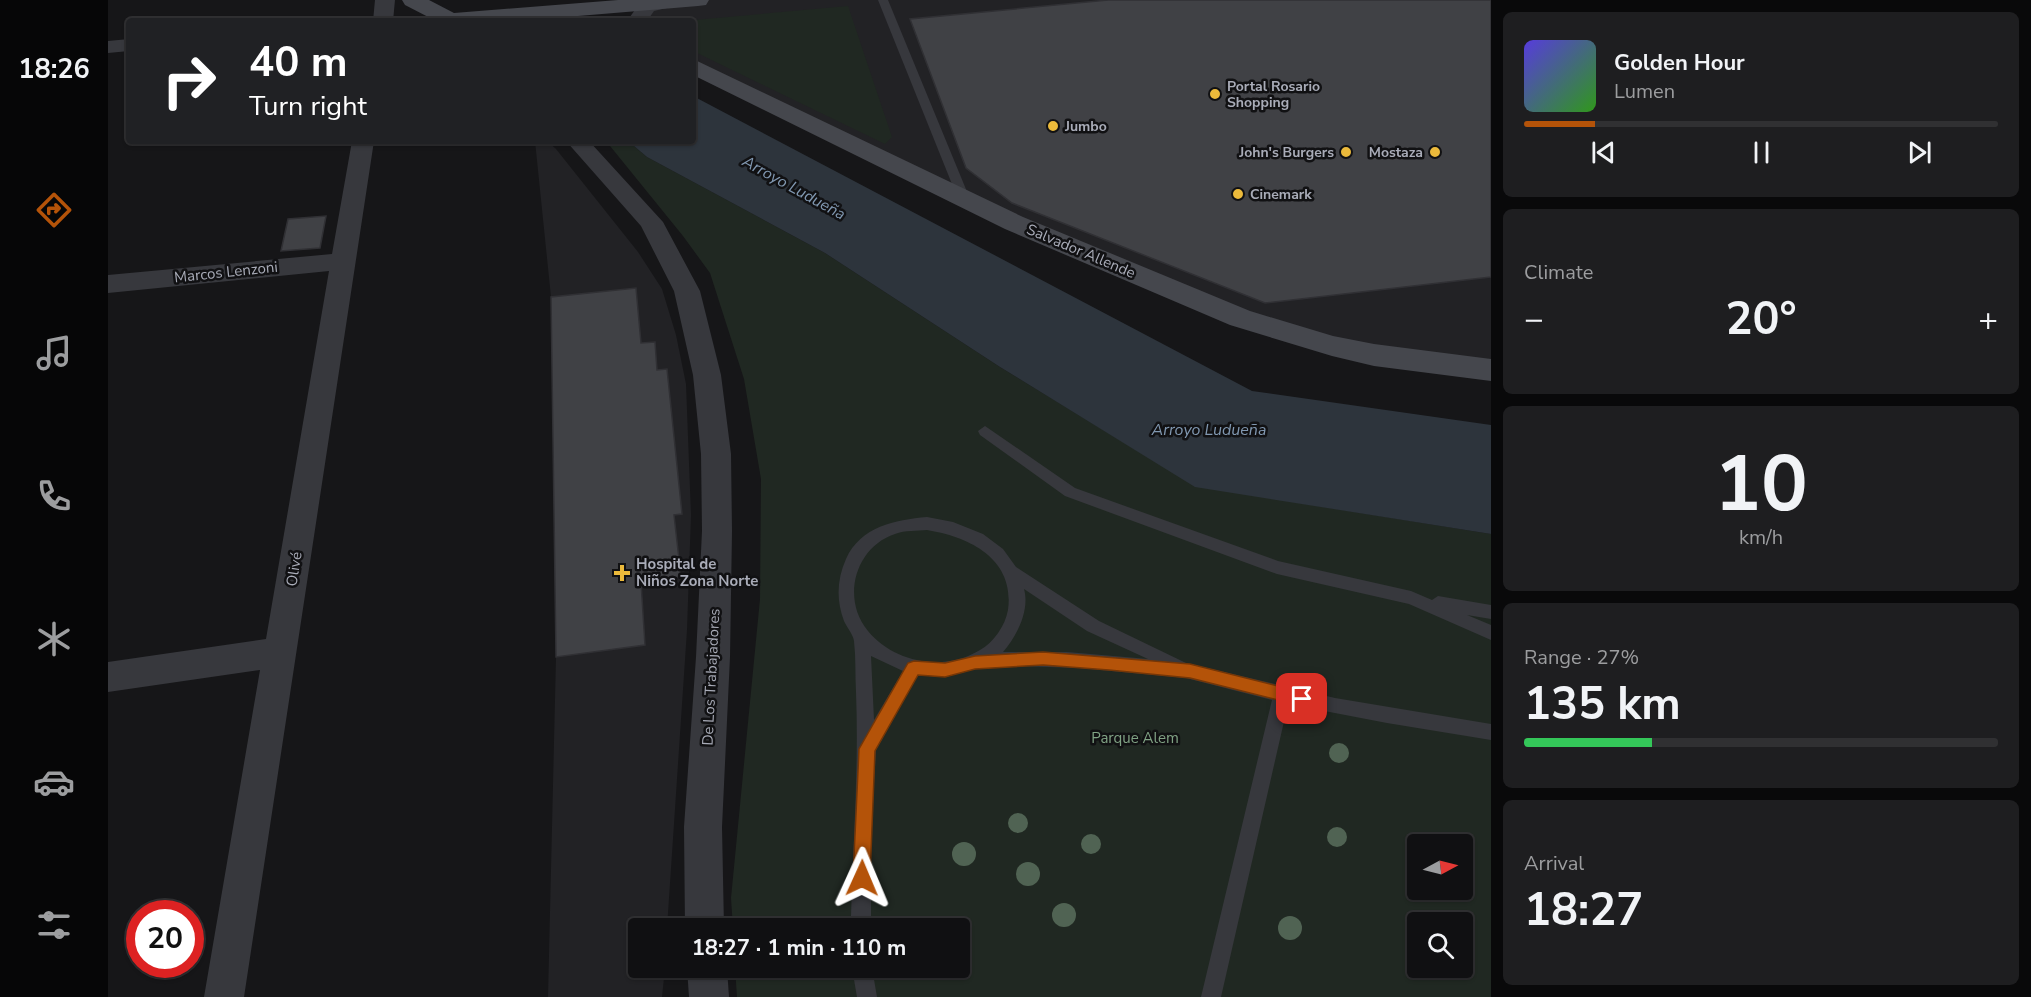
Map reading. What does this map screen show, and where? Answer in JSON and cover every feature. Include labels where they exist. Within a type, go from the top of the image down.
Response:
[{"type":"street","points":[[383,18],[386,0]]},
{"type":"street","points":[[413,0],[446,18]]},
{"type":"street","points":[[455,0],[487,18]]},
{"type":"street","points":[[499,18],[698,0]]},
{"type":"street","points":[[639,18],[647,7],[668,1]]},
{"type":"street","points":[[108,47],[126,45]]},
{"type":"street","name":"Salvador Allende","points":[[696,67],[1014,223],[1240,318],[1332,346],[1491,369]]},
{"type":"street","name":"Olivé","points":[[224,997],[363,144]]},
{"type":"street","name":"De Los Trabajadores","points":[[580,144],[651,222],[687,291],[707,375],[716,454],[717,531],[713,657],[703,827],[705,918]]},
{"type":"street","name":"Marcos Lenzoni","points":[[108,284],[344,261]]},
{"type":"street","points":[[108,677],[280,652]]},
{"type":"street","points":[[708,978],[709,997]]},
{"type":"lane","points":[[883,0],[964,199]]},
{"type":"lane","points":[[985,431],[1070,492],[1277,567],[1411,598],[1491,612]]},
{"type":"lane","points":[[1190,671],[1093,626],[1011,572],[994,549],[971,533],[944,524],[916,522],[889,529],[866,543],[851,563],[844,587],[848,612],[862,636],[884,656],[914,668],[945,670],[975,662],[1043,658],[1190,671],[1282,695],[1405,720],[1491,732]]},
{"type":"lane","points":[[975,662],[999,646],[1014,624],[1017,598],[1011,572]]},
{"type":"lane","points":[[1411,598],[1491,633]]},
{"type":"lane","points":[[856,918],[867,749],[862,636]]},
{"type":"lane","points":[[867,749],[914,668]]},
{"type":"lane","points":[[1211,997],[1282,695]]},
{"type":"lane","points":[[864,978],[867,997]]},
{"type":"shaded area","name":"Portal Rosario Shopping","points":[[698,0],[1491,0],[1491,370],[1240,318],[696,67],[696,18],[639,18],[647,7]]},
{"type":"shaded area","name":"Hospital de Niños Zona Norte","points":[[535,144],[550,144],[556,149],[638,252],[662,289],[676,335],[686,384],[691,515],[687,630],[668,918],[628,918],[628,978],[664,978],[662,997],[548,997],[556,657],[551,297]]},
{"type":"green space","points":[[848,6],[892,137],[885,144],[696,52],[696,20]]},
{"type":"green space","points":[[589,16],[627,16],[627,18],[563,18]]},
{"type":"green space","name":"Parque Alem","points":[[608,144],[632,144],[647,157],[825,253],[1000,367],[1195,486],[1491,534],[1491,997],[737,997],[736,978],[970,978],[970,918],[732,918],[731,898],[760,599],[761,479],[744,379],[710,273]]},
{"type":"water","name":"Arroyo Ludueña","points":[[696,98],[1252,391],[1491,425],[1491,534],[1195,487],[1000,367],[825,253],[647,157],[632,144],[696,144]]},
{"type":"building","name":"Portal Rosario Shopping","points":[[1108,0],[1491,0],[1491,277],[1265,303],[1012,203],[966,168],[910,19]]},
{"type":"building","points":[[326,216],[320,248],[281,251],[288,219]]},
{"type":"building","points":[[636,288],[641,343],[655,342],[657,370],[667,369],[682,514],[674,515],[681,577],[641,582],[645,645],[556,657],[551,297]]},
{"type":"place","name":"Portal Rosario Shopping","points":[[1215,94]]},
{"type":"place","name":"Jumbo","points":[[1053,126]]},
{"type":"place","name":"John's Burgers","points":[[1346,152]]},
{"type":"place","name":"Mostaza","points":[[1435,152]]},
{"type":"place","name":"Cinemark","points":[[1238,194]]},
{"type":"place","name":"Hospital de Niños Zona Norte","points":[[622,573]]},
{"type":"route","points":[[862,878],[867,749],[914,668],[945,670],[975,662],[1043,658],[1190,671],[1302,699]]}]
